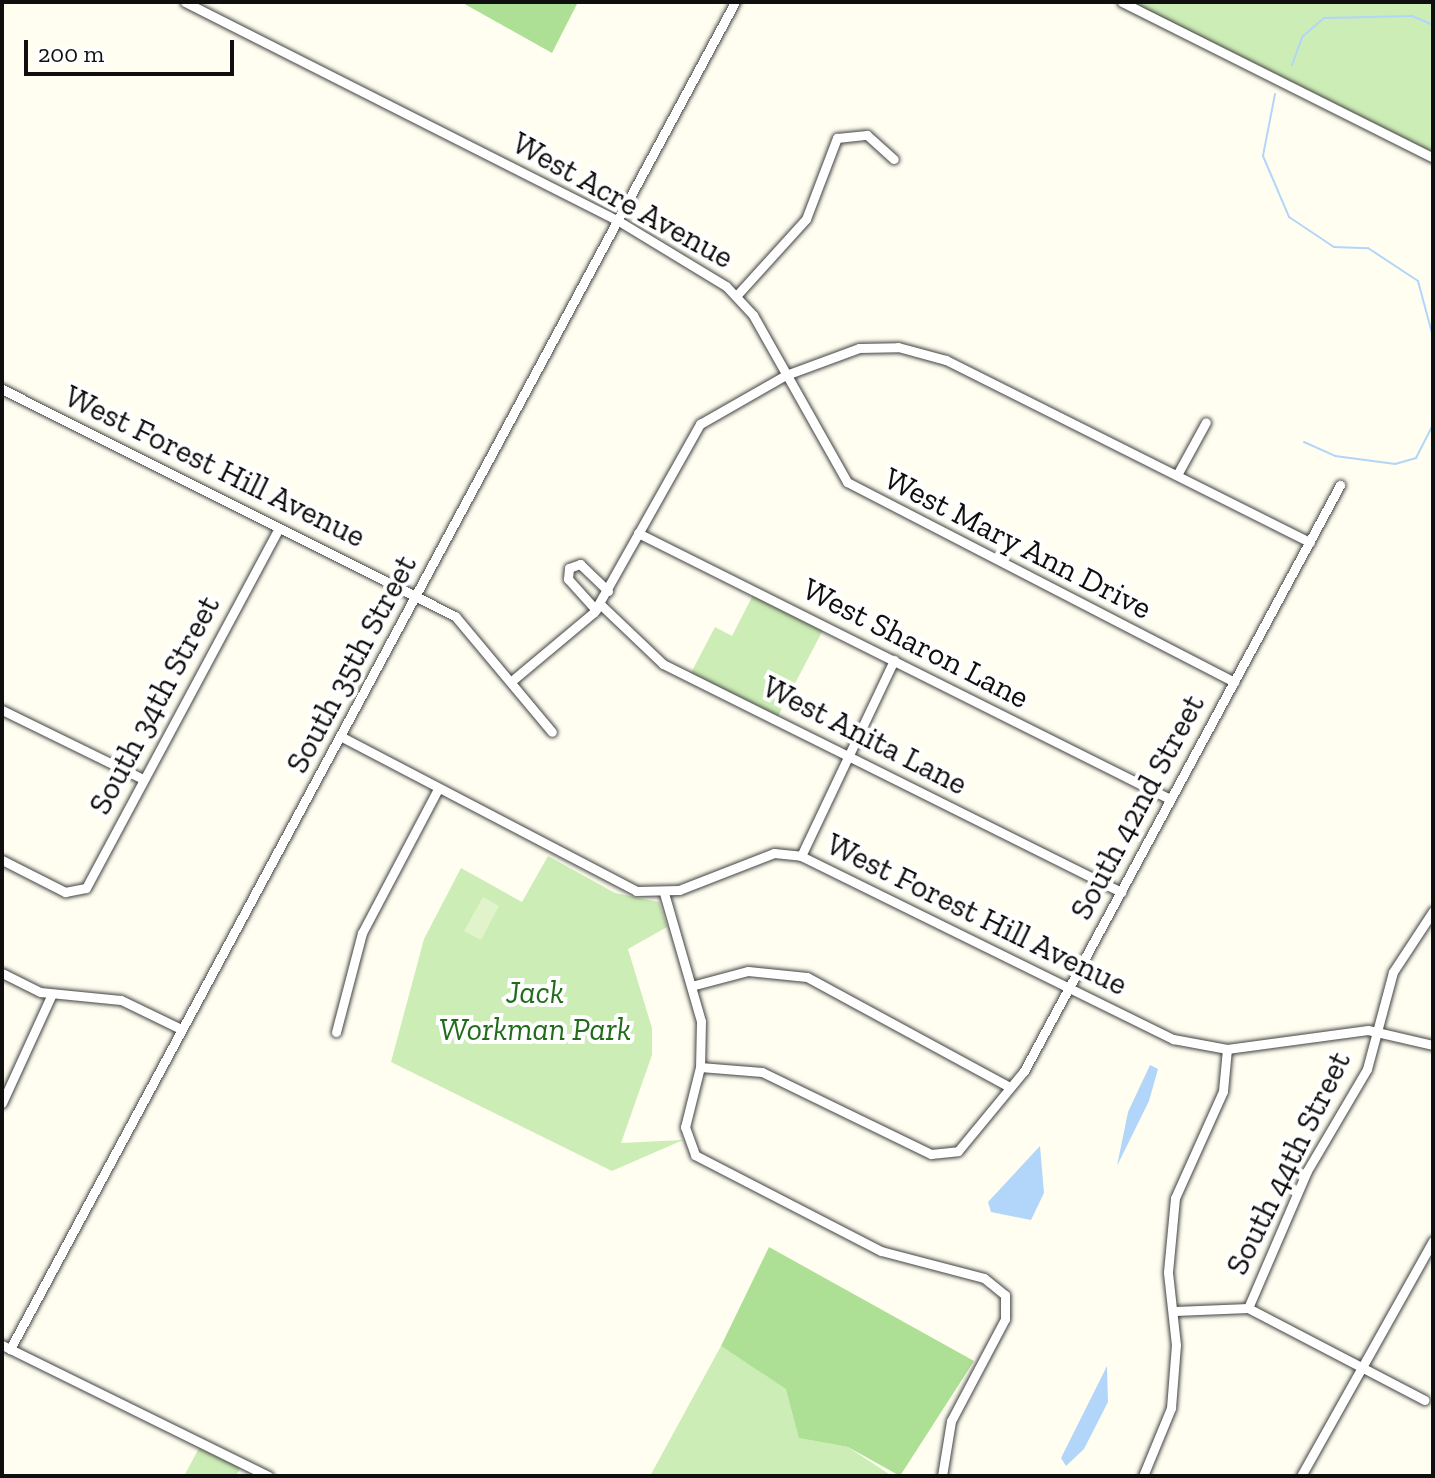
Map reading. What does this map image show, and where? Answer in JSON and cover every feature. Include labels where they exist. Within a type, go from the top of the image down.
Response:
[{"type":"street","name":"West Acre Avenue","points":[[185,2],[617,220],[737,295],[786,375]]},
{"type":"street","name":"South 35th Street","points":[[6,1347],[342,737],[735,2]]},
{"type":"street","points":[[1122,2],[1433,158]]},
{"type":"street","points":[[737,295],[806,219],[837,138],[867,135],[894,159]]},
{"type":"street","points":[[514,679],[598,607],[700,424],[786,375],[846,350],[916,350],[1310,542]]},
{"type":"street","name":"West Mary Ann Drive","points":[[786,375],[847,482],[1234,682]]},
{"type":"street","name":"West Forest Hill Avenue","points":[[2,389],[417,595],[463,622],[514,679],[552,732]]},
{"type":"street","points":[[1177,475],[1206,422]]},
{"type":"street","name":"South 42nd Street","points":[[700,1067],[773,1076],[931,1154],[958,1151],[1010,1087],[1068,988],[1340,485]]},
{"type":"street","name":"South 34th Street","points":[[2,860],[65,892],[86,888],[279,528]]},
{"type":"street","name":"West Sharon Lane","points":[[638,533],[1170,799]]},
{"type":"street","name":"West Anita Lane","points":[[608,591],[580,564],[569,568],[568,579],[658,661],[1121,892]]},
{"type":"street","points":[[801,856],[894,660]]},
{"type":"street","points":[[2,710],[143,779]]},
{"type":"street","points":[[342,737],[616,883],[664,893],[695,985],[700,1067],[686,1137],[695,1155],[881,1251],[984,1278],[1005,1295],[1005,1319],[951,1421],[942,1476]]},
{"type":"street","points":[[336,1032],[362,933],[438,789]]},
{"type":"street","name":"West Forest Hill Avenue","points":[[664,893],[774,853],[801,856],[1173,1039],[1227,1049],[1375,1031],[1433,1045]]},
{"type":"street","name":"South 44th Street","points":[[1248,1308],[1307,1171],[1367,1069],[1393,972],[1433,911]]},
{"type":"street","points":[[695,985],[748,971],[807,977],[1010,1087]]},
{"type":"street","points":[[2,973],[52,994],[121,1000],[181,1029]]},
{"type":"street","points":[[2,1103],[52,994]]},
{"type":"street","points":[[1143,1476],[1171,1408],[1175,1311],[1168,1272],[1175,1198],[1223,1091],[1227,1049]]},
{"type":"street","points":[[1301,1476],[1360,1365],[1433,1241]]},
{"type":"street","points":[[1175,1311],[1248,1308],[1425,1400]]},
{"type":"street","points":[[6,1347],[268,1476]]},
{"type":"green space","points":[[461,2],[578,2],[552,53]]},
{"type":"green space","points":[[1128,2],[1433,2],[1433,153]]},
{"type":"green space","points":[[753,595],[823,630],[778,716],[691,673],[715,627],[732,636]]},
{"type":"green space","name":"Jack Workman Park","points":[[548,856],[615,893],[659,902],[667,927],[628,949],[652,1028],[652,1055],[621,1143],[683,1140],[612,1171],[391,1062],[424,939],[461,868],[522,902]]},
{"type":"green space","points":[[483,897],[499,906],[481,940],[464,931]]},
{"type":"green space","points":[[769,1247],[974,1361],[900,1476],[848,1447],[799,1438],[786,1389],[721,1346]]},
{"type":"green space","points":[[721,1346],[787,1389],[800,1438],[848,1447],[892,1476],[650,1476]]},
{"type":"green space","points":[[199,1448],[240,1468],[236,1476],[184,1476]]},
{"type":"water","points":[[1150,1065],[1158,1069],[1149,1101],[1117,1166],[1128,1112]]},
{"type":"water","points":[[1040,1146],[1044,1193],[1031,1220],[991,1212],[988,1202]]},
{"type":"water","points":[[1107,1366],[1108,1402],[1084,1449],[1066,1466],[1061,1458]]},
{"type":"waterway","points":[[1292,65],[1302,37],[1324,18],[1412,16],[1433,25]]},
{"type":"waterway","points":[[1275,94],[1263,156],[1289,217],[1334,247],[1368,248],[1418,281],[1433,337]]},
{"type":"waterway","points":[[1304,442],[1335,456],[1395,464],[1416,458],[1433,425]]}]
